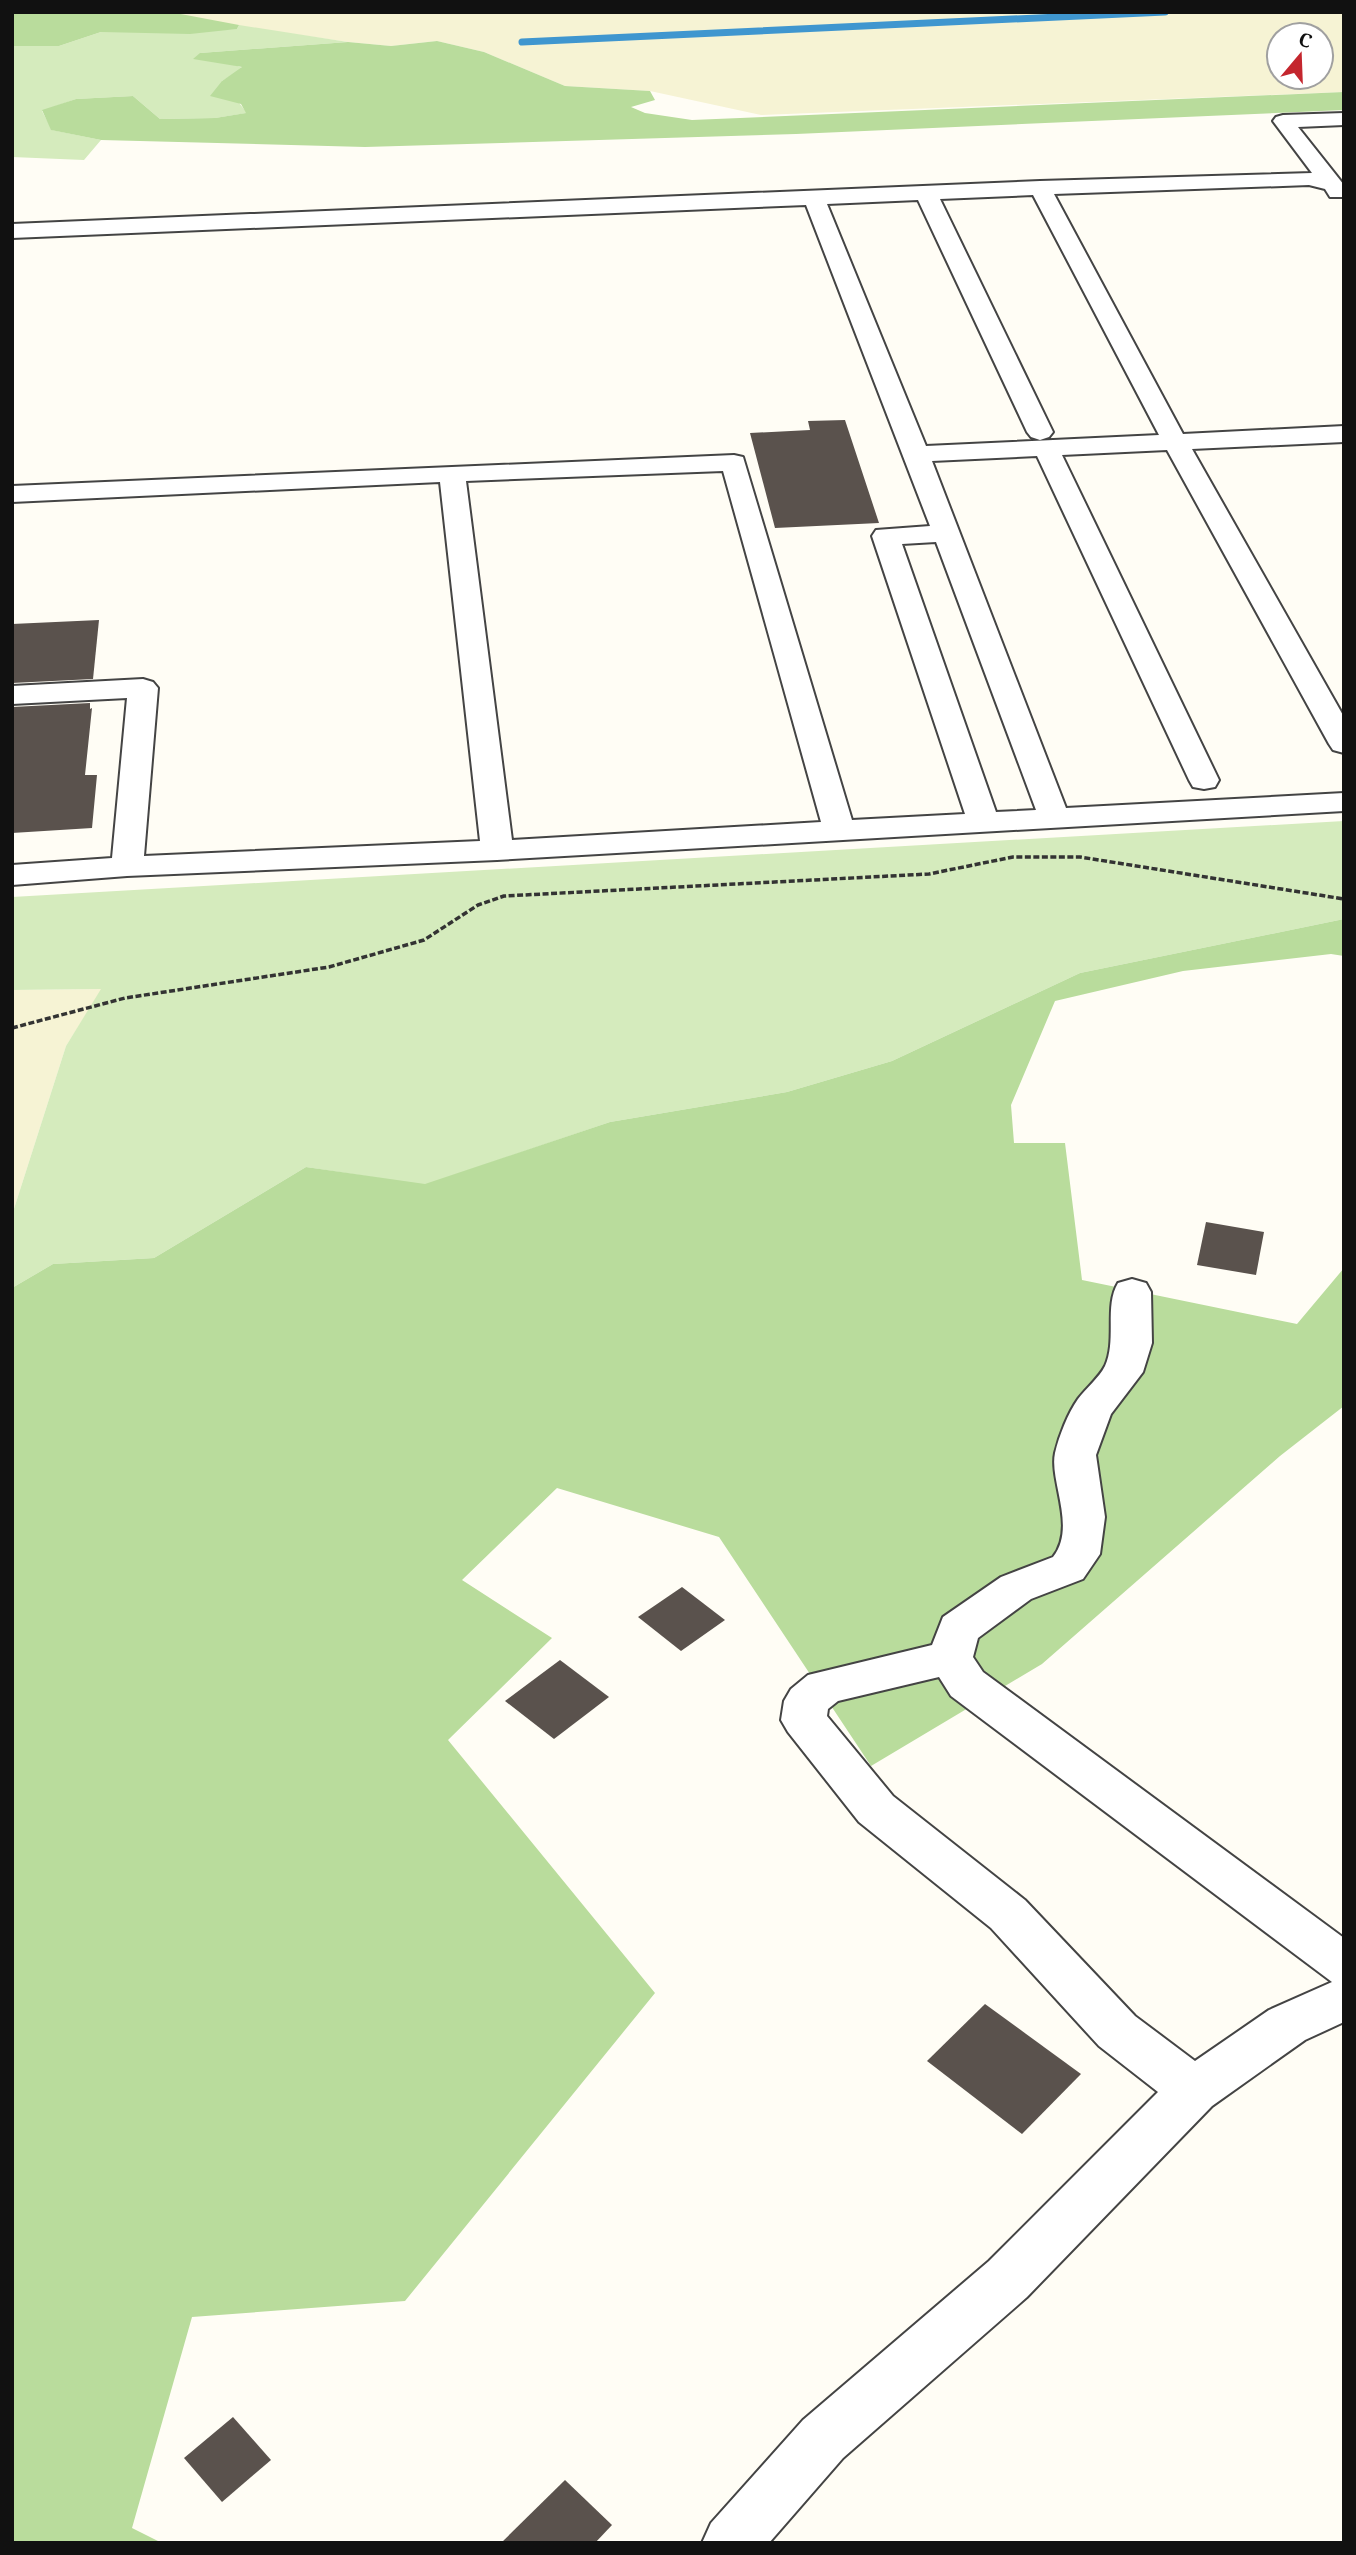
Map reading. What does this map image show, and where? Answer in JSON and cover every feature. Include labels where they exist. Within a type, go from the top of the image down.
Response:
[{"type":"street","points":[[1338,192],[1283,121],[1344,119]]},
{"type":"street","points":[[12,231],[1309,179],[1338,192]]},
{"type":"street","points":[[1040,188],[1175,442],[1344,744]]},
{"type":"street","points":[[926,193],[1204,780]]},
{"type":"street","points":[[814,198],[916,454],[1054,817]]},
{"type":"street","points":[[916,454],[1043,440],[1175,442],[1344,435]]},
{"type":"street","points":[[12,494],[734,463],[839,829]]},
{"type":"street","points":[[453,474],[497,850]]},
{"type":"street","points":[[946,534],[886,536],[983,821]]},
{"type":"street","points":[[12,695],[143,688],[127,866]]},
{"type":"street","points":[[12,875],[127,866],[497,850],[1344,802]]},
{"type":"street","points":[[950,1658],[960,1629],[1016,1588],[1068,1568],[1079,1553],[1084,1517],[1075,1455],[1092,1409],[1123,1372],[1132,1343],[1132,1292]]},
{"type":"street","points":[[950,1658],[967,1684],[1344,1966]]},
{"type":"street","points":[[950,1658],[824,1687],[807,1701],[804,1720],[876,1809],[1008,1914],[1117,2031],[1194,2090]]},
{"type":"street","points":[[731,2543],[823,2440],[1008,2278],[1194,2090],[1287,2025],[1344,1999]]},
{"type":"path","points":[[12,1028],[125,998],[329,967],[424,940],[478,905],[504,896],[929,874],[1013,857],[1080,856],[1344,899]]},
{"type":"shaded area","points":[[171,12],[1344,12],[1344,92],[761,115],[650,91],[565,86],[484,52],[437,41],[391,46],[205,21]]},
{"type":"shaded area","points":[[102,989],[66,1046],[12,1215],[12,990]]},
{"type":"green space","points":[[12,12],[170,12],[239,25],[237,29],[190,34],[101,32],[59,46],[12,46]]},
{"type":"green space","points":[[239,25],[348,42],[200,53],[243,68],[222,81],[247,113],[215,118],[160,119],[133,96],[76,99],[42,111],[52,130],[101,140],[84,160],[12,157],[12,46],[59,46],[101,32],[237,29]]},
{"type":"green space","points":[[437,41],[484,52],[565,86],[650,91],[655,100],[631,107],[645,113],[692,120],[1344,92],[1344,110],[796,134],[365,147],[101,140],[51,130],[42,110],[76,99],[133,96],[160,119],[215,118],[246,113],[241,104],[210,96],[222,81],[242,67],[193,59],[200,53],[348,42],[391,46]]},
{"type":"green space","points":[[1344,821],[1344,919],[1080,973],[892,1061],[787,1092],[610,1122],[425,1185],[306,1167],[154,1258],[53,1264],[12,1288],[12,1215],[66,1046],[101,989],[12,990],[12,897]]},
{"type":"green space","points":[[1344,919],[1344,956],[1331,954],[1183,971],[1055,1001],[1011,1105],[1014,1143],[1065,1143],[1082,1280],[1297,1324],[1344,1268],[1344,1406],[1280,1456],[1042,1664],[871,1766],[719,1537],[557,1488],[462,1580],[552,1638],[448,1740],[655,1993],[405,2301],[192,2317],[132,2528],[162,2543],[12,2543],[12,1288],[53,1264],[154,1258],[306,1167],[425,1184],[610,1122],[787,1092],[892,1061],[1080,973]]},
{"type":"building","points":[[845,420],[879,523],[775,528],[750,433],[810,430],[808,421]]},
{"type":"building","points":[[99,620],[93,679],[12,683],[12,624]]},
{"type":"building","points":[[90,703],[90,709],[92,708],[85,775],[97,775],[92,828],[12,833],[12,707]]},
{"type":"building","points":[[1206,1222],[1264,1232],[1256,1275],[1197,1265]]},
{"type":"building","points":[[682,1587],[725,1620],[681,1651],[638,1617]]},
{"type":"building","points":[[560,1660],[609,1697],[554,1739],[505,1701]]},
{"type":"building","points":[[985,2004],[1081,2074],[1022,2134],[927,2061]]},
{"type":"building","points":[[233,2417],[271,2460],[222,2502],[184,2458]]},
{"type":"building","points":[[565,2480],[612,2525],[595,2543],[501,2543]]},
{"type":"waterway","points":[[522,42],[1165,12]]}]
